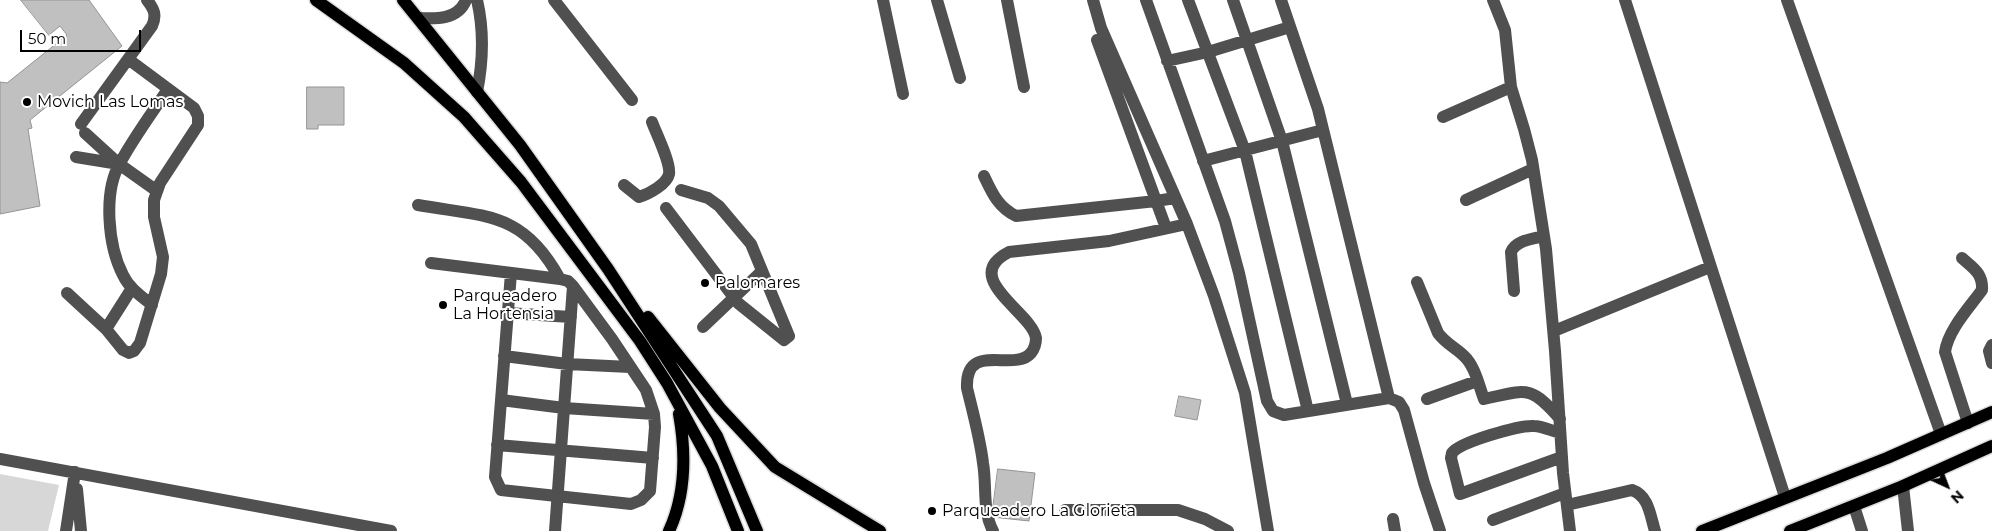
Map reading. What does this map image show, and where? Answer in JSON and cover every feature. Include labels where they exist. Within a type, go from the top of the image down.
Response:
[{"type":"main road","points":[[316,0],[404,63],[464,117],[521,182],[640,341],[667,383],[712,466],[738,531]]},
{"type":"main road","points":[[403,0],[520,146],[608,269],[717,436],[758,531]]},
{"type":"main road","points":[[608,269],[720,408],[768,461],[788,477],[880,531]]},
{"type":"main road","points":[[669,531],[678,506],[682,484],[684,448],[675,400]]},
{"type":"main road","points":[[1702,531],[1887,458],[1992,412]]},
{"type":"main road","points":[[1790,531],[1903,486],[1992,446]]},
{"type":"street","points":[[147,0],[153,9],[155,19],[152,26],[83,128],[119,164],[157,190]]},
{"type":"street","points":[[418,18],[444,18],[464,6],[466,0]]},
{"type":"street","points":[[477,0],[482,24],[481,72],[477,92]]},
{"type":"street","points":[[554,0],[632,100]]},
{"type":"street","points":[[883,0],[903,94]]},
{"type":"street","points":[[936,0],[960,78]]},
{"type":"street","points":[[1007,0],[1024,87]]},
{"type":"street","points":[[1083,0],[1166,228]]},
{"type":"street","points":[[1093,0],[1101,28],[1186,224],[1214,296],[1245,392],[1268,531]]},
{"type":"street","points":[[1146,0],[1225,221],[1239,273],[1267,402],[1272,411],[1284,415],[1389,398],[1399,402],[1404,410],[1424,483],[1440,531]]},
{"type":"street","points":[[1188,0],[1245,150],[1308,411]]},
{"type":"street","points":[[1233,0],[1282,141],[1347,404]]},
{"type":"street","points":[[1281,0],[1323,130],[1389,398]]},
{"type":"street","points":[[1493,0],[1505,30],[1511,87],[1524,129],[1533,169],[1544,236],[1554,331],[1560,419],[1555,432]]},
{"type":"street","points":[[1625,0],[1785,497]]},
{"type":"street","points":[[1787,0],[1941,434]]},
{"type":"street","points":[[1167,61],[1208,52],[1290,27]]},
{"type":"street","points":[[67,293],[106,329],[123,350],[129,353],[134,351],[140,343],[161,274],[163,257],[154,217],[154,200],[160,183],[198,125],[198,116],[194,108],[128,59]]},
{"type":"street","points":[[1443,117],[1511,87]]},
{"type":"street","points":[[152,305],[132,288],[123,275],[108,220],[110,196],[119,164],[168,89]]},
{"type":"street","points":[[624,185],[639,197],[653,191],[667,178],[669,168],[652,122]]},
{"type":"street","points":[[1203,161],[1323,130]]},
{"type":"street","points":[[76,157],[119,164]]},
{"type":"street","points":[[1466,200],[1533,169]]},
{"type":"street","points":[[984,176],[996,201],[1007,212],[1016,216],[1175,198]]},
{"type":"street","points":[[666,208],[734,298],[784,340],[786,339],[789,336],[751,244],[719,206],[708,198],[681,190]]},
{"type":"street","points":[[418,205],[501,220],[523,232],[538,245],[560,279]]},
{"type":"street","points":[[993,531],[986,516],[984,470],[967,388],[968,375],[976,364],[988,359],[1019,360],[1026,358],[1035,347],[1036,341],[1033,331],[997,288],[992,276],[997,260],[1009,252],[1109,241],[1186,224]]},
{"type":"street","points":[[1514,291],[1511,252],[1513,248],[1518,243],[1544,236]]},
{"type":"street","points":[[1962,258],[1980,274],[1982,290],[1951,334],[1946,344],[1945,352],[1968,423]]},
{"type":"street","points":[[431,263],[560,279],[568,281],[573,286],[646,390],[654,414],[655,427],[650,491],[641,500],[631,504],[501,490],[495,477],[511,273]]},
{"type":"street","points":[[1554,331],[1710,267]]},
{"type":"street","points":[[703,327],[762,270]]},
{"type":"street","points":[[1417,282],[1438,333],[1443,341],[1465,357],[1484,399],[1522,391],[1532,393],[1547,404],[1560,419]]},
{"type":"street","points":[[555,531],[573,286]]},
{"type":"street","points":[[106,329],[132,288]]},
{"type":"street","points":[[508,313],[571,317]]},
{"type":"street","points":[[1992,345],[1989,351],[1992,363]]},
{"type":"street","points":[[504,356],[568,364],[630,367]]},
{"type":"street","points":[[1427,399],[1477,381]]},
{"type":"street","points":[[501,400],[564,408],[654,414]]},
{"type":"street","points":[[1547,404],[1562,457],[1570,531]]},
{"type":"street","points":[[1555,432],[1536,426],[1528,426],[1455,448],[1451,458],[1460,494],[1562,457]]},
{"type":"street","points":[[497,445],[652,458]]},
{"type":"street","points":[[0,459],[391,531]]},
{"type":"street","points":[[66,531],[75,472]]},
{"type":"street","points":[[75,472],[81,531]]},
{"type":"street","points":[[1903,486],[1908,531]]},
{"type":"street","points":[[1493,520],[1566,499],[1632,490],[1644,497],[1655,531]]},
{"type":"street","points":[[1854,506],[1862,531]]},
{"type":"street","points":[[1065,510],[1178,510],[1205,519],[1228,531]]},
{"type":"shaded area","points":[[0,474],[59,485],[48,531],[0,531]]},
{"type":"building","name":"Movich Las Lomas","points":[[21,0],[89,0],[122,46],[30,120],[32,128],[28,129],[40,206],[0,214],[0,82],[7,83],[67,35],[60,26],[49,35]]},
{"type":"building","points":[[307,87],[344,87],[344,125],[318,125],[318,129],[307,129]]},
{"type":"building","points":[[1179,396],[1201,400],[1197,420],[1175,416]]},
{"type":"building","points":[[998,469],[1035,473],[1029,521],[992,517]]},
{"type":"place","name":"Movich Las Lomas","points":[[27,102]]},
{"type":"place","name":"Palomares","points":[[705,283]]},
{"type":"place","name":"Parqueadero La Hortensia","points":[[443,305]]},
{"type":"place","name":"Parqueadero La Glorieta","points":[[932,511]]}]
